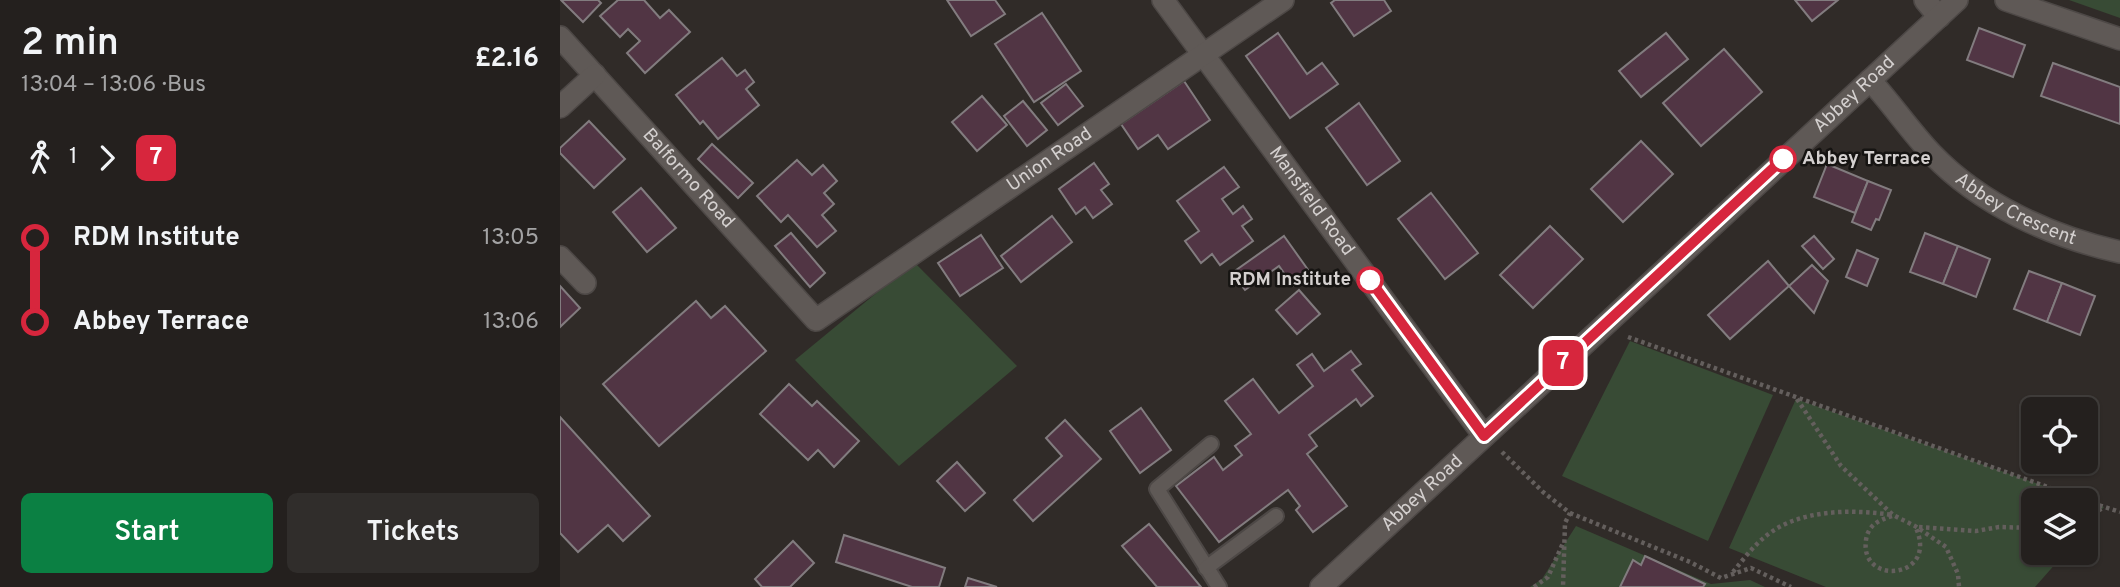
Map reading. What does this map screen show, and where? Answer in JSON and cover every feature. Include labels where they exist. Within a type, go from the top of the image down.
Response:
[{"type":"street","name":"Mansfield Road","points":[[1163,0],[1484,436]]},
{"type":"street","name":"Union Road","points":[[816,320],[1283,0]]},
{"type":"street","name":"Abbey Road","points":[[1321,587],[1870,80],[1932,8],[1957,0]]},
{"type":"street","points":[[2006,0],[2120,40]]},
{"type":"street","name":"Balformo Road","points":[[560,37],[816,320]]},
{"type":"street","points":[[560,107],[595,75]]},
{"type":"street","name":"Abbey Crescent","points":[[1870,80],[1933,155],[1959,178],[2028,221],[2078,241],[2120,252]]},
{"type":"street","points":[[560,257],[585,283]]},
{"type":"lane","points":[[1211,444],[1157,489],[1219,587]]},
{"type":"lane","points":[[1206,568],[1276,516]]},
{"type":"path","points":[[1601,327],[2049,488]]},
{"type":"path","points":[[1796,398],[1841,466],[1893,515],[1946,547],[1958,574],[1959,587]]},
{"type":"path","points":[[1484,436],[1543,492],[1570,513],[1690,562],[1721,578],[1751,568],[1791,587]]},
{"type":"path","points":[[2098,506],[2120,512]]},
{"type":"path","points":[[2098,511],[2104,508]]},
{"type":"path","points":[[1731,575],[1767,535],[1787,524],[1839,512],[1867,511],[1893,515]]},
{"type":"path","points":[[1563,587],[1565,523],[1570,513]]},
{"type":"path","points":[[1893,515],[1880,520],[1867,534],[1867,554],[1877,567],[1896,572],[1911,565],[1920,550],[1920,540],[1914,526]]},
{"type":"path","points":[[1914,526],[1976,531],[1999,527],[2021,528]]},
{"type":"path","points":[[1534,587],[1548,577],[1565,540]]},
{"type":"green space","points":[[2069,0],[2120,0],[2120,18]]},
{"type":"green space","points":[[914,262],[1017,366],[899,466],[795,360]]},
{"type":"green space","points":[[1630,341],[1773,395],[1708,541],[1562,476]]},
{"type":"green space","points":[[1796,399],[2050,488],[2021,488],[2021,565],[2054,565],[2035,587],[1826,587],[1729,548]]},
{"type":"green space","points":[[1576,526],[1711,584],[1750,580],[1765,587],[1530,587],[1542,579]]},
{"type":"building","points":[[561,0],[598,0],[601,3],[583,22]]},
{"type":"building","points":[[618,0],[644,0],[660,18],[669,10],[690,32],[645,73],[627,53],[640,41],[628,29],[620,37],[600,16]]},
{"type":"building","points":[[947,0],[995,0],[1005,14],[971,36]]},
{"type":"building","points":[[1335,0],[1384,0],[1391,11],[1354,36],[1331,3]]},
{"type":"building","points":[[1795,0],[1838,0],[1812,21]]},
{"type":"building","points":[[1042,13],[1081,71],[1034,102],[995,44]]},
{"type":"building","points":[[1979,28],[2025,45],[2013,77],[1967,60]]},
{"type":"building","points":[[1278,33],[1307,74],[1322,63],[1338,84],[1290,118],[1246,56]]},
{"type":"building","points":[[1666,33],[1688,59],[1641,97],[1619,71]]},
{"type":"building","points":[[1724,49],[1762,92],[1701,146],[1663,103]]},
{"type":"building","points":[[722,58],[737,76],[745,70],[754,82],[746,89],[759,105],[718,139],[703,121],[700,124],[676,95]]},
{"type":"building","points":[[2053,63],[2120,87],[2120,124],[2041,96]]},
{"type":"building","points":[[1184,81],[1210,120],[1168,149],[1158,135],[1138,149],[1121,124]]},
{"type":"building","points":[[1066,84],[1083,106],[1058,125],[1041,103]]},
{"type":"building","points":[[982,96],[1007,125],[977,151],[952,122]]},
{"type":"building","points":[[1023,101],[1047,130],[1027,146],[1004,116]]},
{"type":"building","points":[[1359,103],[1400,161],[1367,185],[1326,128]]},
{"type":"building","points":[[589,121],[625,159],[594,188],[560,153],[560,148]]},
{"type":"building","points":[[1641,141],[1673,174],[1623,222],[1591,189]]},
{"type":"building","points":[[712,144],[753,183],[738,198],[698,159]]},
{"type":"building","points":[[797,160],[812,175],[823,165],[837,181],[824,193],[834,204],[822,215],[836,231],[817,247],[788,215],[781,222],[757,196]]},
{"type":"building","points":[[1094,163],[1109,184],[1101,190],[1112,204],[1093,218],[1085,207],[1076,214],[1059,189]]},
{"type":"building","points":[[1827,164],[1868,181],[1855,213],[1814,197]]},
{"type":"building","points":[[1224,167],[1239,187],[1222,199],[1233,214],[1243,206],[1252,219],[1242,226],[1253,241],[1220,265],[1212,254],[1201,263],[1185,241],[1199,231],[1177,201]]},
{"type":"building","points":[[1868,181],[1891,190],[1879,220],[1876,219],[1871,230],[1852,222]]},
{"type":"building","points":[[641,188],[676,228],[647,252],[613,212]]},
{"type":"building","points":[[1431,193],[1478,253],[1445,279],[1398,219]]},
{"type":"building","points":[[1052,216],[1072,242],[1021,282],[1001,256]]},
{"type":"building","points":[[1550,226],[1583,259],[1533,308],[1500,275]]},
{"type":"building","points":[[791,233],[825,273],[810,287],[775,246]]},
{"type":"building","points":[[1925,233],[1958,246],[1943,284],[1910,272]]},
{"type":"building","points":[[981,235],[1003,268],[960,296],[938,263]]},
{"type":"building","points":[[1284,236],[1311,274],[1293,286],[1279,266],[1245,290],[1232,273]]},
{"type":"building","points":[[1814,236],[1834,259],[1823,269],[1802,246]]},
{"type":"building","points":[[1958,246],[1990,259],[1976,297],[1943,284]]},
{"type":"building","points":[[1857,250],[1878,259],[1867,286],[1846,277]]},
{"type":"building","points":[[1768,261],[1789,286],[1730,339],[1708,315]]},
{"type":"building","points":[[1812,265],[1828,281],[1814,313],[1789,286]]},
{"type":"building","points":[[2029,271],[2062,283],[2047,322],[2014,309]]},
{"type":"building","points":[[2062,283],[2095,296],[2080,335],[2047,322]]},
{"type":"building","points":[[560,286],[580,308],[560,327]]},
{"type":"building","points":[[1299,290],[1320,314],[1297,334],[1276,310]]},
{"type":"building","points":[[696,301],[711,318],[725,306],[766,351],[659,446],[603,384]]},
{"type":"building","points":[[1351,351],[1361,364],[1352,370],[1373,396],[1361,406],[1356,399],[1309,435],[1317,446],[1307,454],[1347,506],[1313,532],[1296,510],[1300,506],[1288,490],[1219,542],[1176,486],[1214,457],[1223,470],[1242,455],[1235,446],[1251,434],[1225,401],[1253,379],[1279,413],[1313,386],[1297,365],[1312,354],[1324,371]]},
{"type":"building","points":[[789,384],[812,406],[817,401],[859,441],[834,467],[818,450],[808,460],[760,414]]},
{"type":"building","points":[[1141,408],[1171,450],[1140,473],[1110,431]]},
{"type":"building","points":[[560,417],[650,516],[623,541],[608,525],[578,552],[560,533]]},
{"type":"building","points":[[1065,420],[1101,459],[1033,521],[1014,500],[1062,456],[1046,438]]},
{"type":"building","points":[[957,462],[985,493],[965,511],[937,481]]},
{"type":"building","points":[[1149,524],[1201,587],[1157,587],[1122,546]]},
{"type":"building","points":[[844,535],[945,568],[939,587],[912,587],[836,562]]},
{"type":"building","points":[[793,541],[814,563],[790,587],[762,587],[755,579]]},
{"type":"building","points":[[1645,556],[1705,584],[1703,587],[1620,587],[1633,560],[1641,565]]},
{"type":"building","points":[[968,578],[997,587],[965,587]]},
{"type":"bus line","name":"7","points":[[1370,280],[1484,436],[1783,159]]},
{"type":"place","name":"Abbey Terrace","points":[[1783,159]]},
{"type":"place","name":"RDM Institute","points":[[1370,280]]}]
